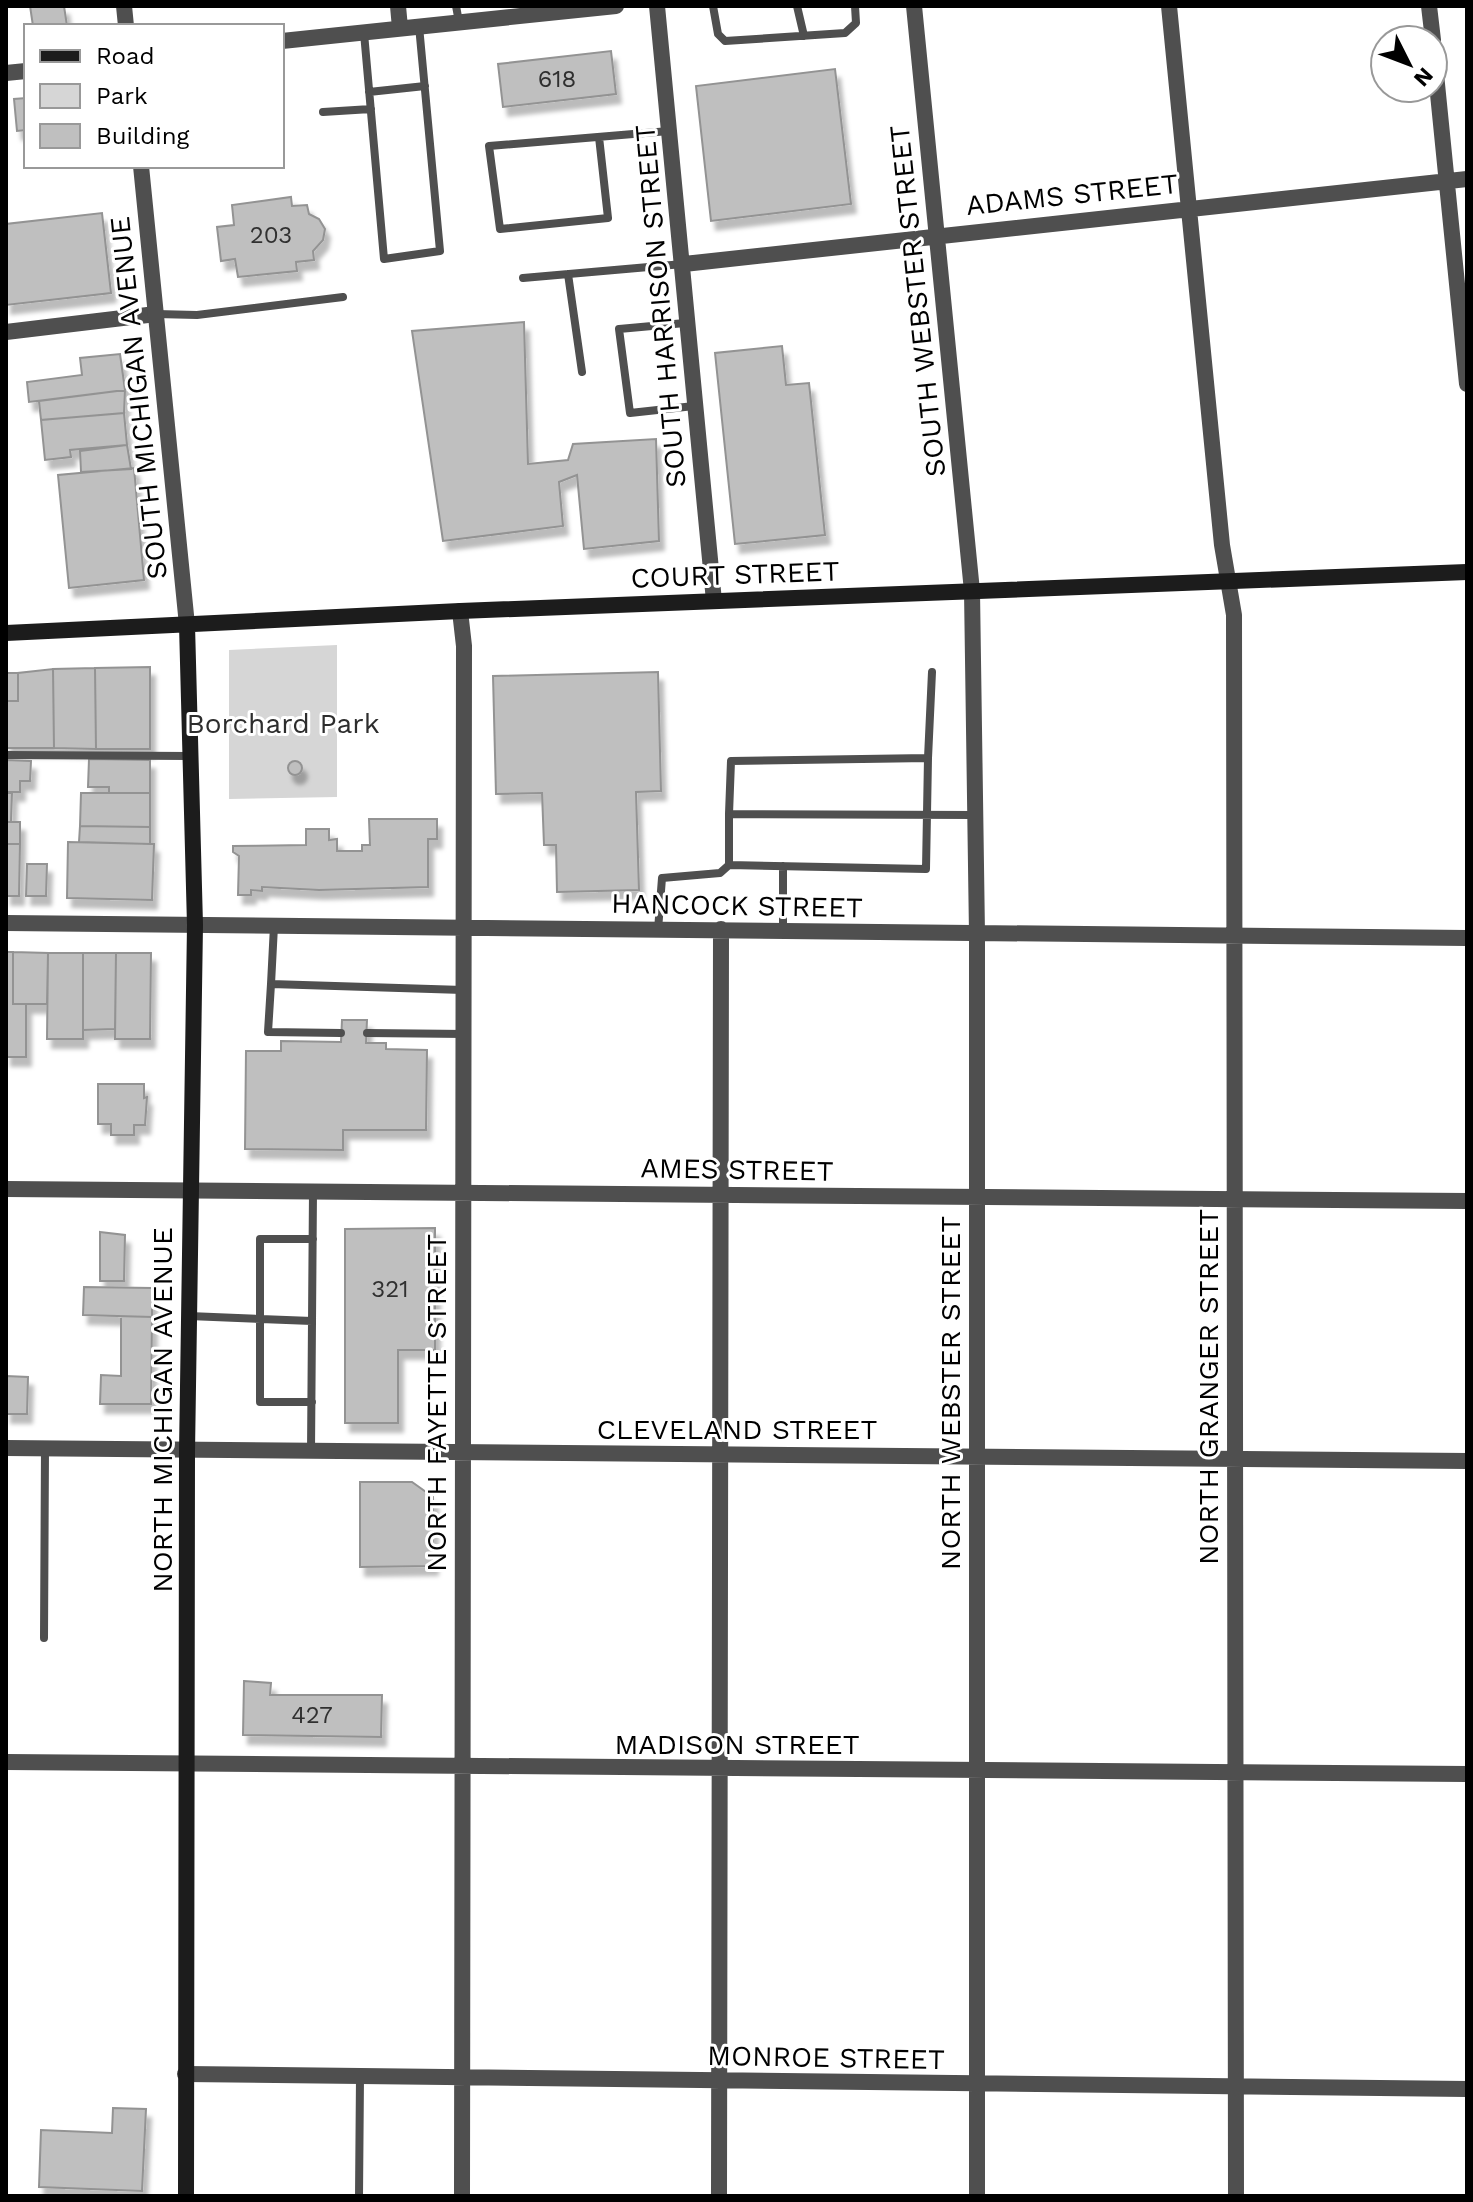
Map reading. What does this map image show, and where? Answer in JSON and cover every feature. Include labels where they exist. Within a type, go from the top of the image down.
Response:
[{"type":"main road","name":"COURT STREET","points":[[6,633],[460,611],[1467,572]]},
{"type":"main road","name":"NORTH MICHIGAN AVENUE","points":[[186,2196],[187,1452],[195,925],[187,625]]},
{"type":"street","points":[[398,6],[400,28]]},
{"type":"street","points":[[284,41],[400,28],[458,14],[616,6]]},
{"type":"street","name":"SOUTH HARRISON STREET","points":[[657,6],[714,601]]},
{"type":"street","name":"SOUTH WEBSTER STREET","points":[[914,6],[972,591]]},
{"type":"street","name":"NORTH GRANGER STREET","points":[[1169,6],[1226,580],[1234,615],[1236,2196]]},
{"type":"street","points":[[1439,104],[1467,384]]},
{"type":"street","name":"SOUTH MICHIGAN AVENUE","points":[[141,168],[187,625]]},
{"type":"street","name":"ADAMS STREET","points":[[684,264],[1467,179]]},
{"type":"street","points":[[6,332],[156,314]]},
{"type":"street","name":"NORTH WEBSTER STREET","points":[[972,591],[977,934],[974,1455],[979,2085],[977,2196]]},
{"type":"street","name":"NORTH FAYETTE STREET","points":[[460,611],[464,646],[466,1034],[460,1454],[462,2196]]},
{"type":"street","name":"HANCOCK STREET","points":[[6,923],[1467,938]]},
{"type":"street","points":[[719,2196],[721,929]]},
{"type":"street","name":"AMES STREET","points":[[6,1189],[1467,1201]]},
{"type":"street","name":"CLEVELAND STREET","points":[[6,1448],[1467,1461]]},
{"type":"street","name":"MADISON STREET","points":[[6,1762],[1467,1774]]},
{"type":"street","name":"MONROE STREET","points":[[185,2074],[1467,2089]]},
{"type":"lane","points":[[713,6],[718,34],[725,41],[845,33],[856,23],[855,6]]},
{"type":"lane","points":[[797,6],[804,36]]},
{"type":"lane","points":[[364,32],[384,259],[440,251],[419,25]]},
{"type":"lane","points":[[369,92],[425,86]]},
{"type":"lane","points":[[323,112],[371,109]]},
{"type":"lane","points":[[599,137],[608,218],[500,229],[489,146],[670,131]]},
{"type":"lane","points":[[523,278],[684,264]]},
{"type":"lane","points":[[568,274],[582,372]]},
{"type":"lane","points":[[156,314],[197,315],[343,297]]},
{"type":"lane","points":[[685,323],[619,329],[630,413],[694,406]]},
{"type":"lane","points":[[658,930],[662,878],[720,873],[729,865],[926,869],[932,672]]},
{"type":"lane","points":[[6,755],[190,756]]},
{"type":"lane","points":[[729,865],[731,761],[928,758]]},
{"type":"lane","points":[[729,814],[976,815]]},
{"type":"lane","points":[[783,866],[783,931]]},
{"type":"lane","points":[[274,924],[268,1032],[341,1033]]},
{"type":"lane","points":[[271,984],[464,990]]},
{"type":"lane","points":[[367,1033],[466,1034]]},
{"type":"lane","points":[[311,1453],[313,1191]]},
{"type":"lane","points":[[312,1402],[260,1402],[258,1319],[260,1239],[313,1239]]},
{"type":"lane","points":[[188,1316],[312,1321]]},
{"type":"lane","points":[[44,1638],[45,1448]]},
{"type":"lane","points":[[359,2196],[360,2076]]},
{"type":"green space","name":"Borchard Park","points":[[337,645],[337,797],[229,799],[229,650]]},
{"type":"building","points":[[30,6],[64,6],[67,24],[33,24]]},
{"type":"building","points":[[611,51],[616,94],[503,107],[498,64]]},
{"type":"building","points":[[835,69],[851,204],[711,221],[696,86]]},
{"type":"building","points":[[24,98],[24,130],[17,131],[14,99]]},
{"type":"building","points":[[291,197],[292,206],[307,205],[309,214],[319,219],[325,229],[323,240],[313,251],[314,260],[296,262],[297,271],[238,277],[235,259],[221,261],[217,227],[234,225],[232,205]]},
{"type":"building","points":[[102,213],[111,293],[6,305],[6,224]]},
{"type":"building","points":[[524,322],[528,464],[568,460],[573,444],[656,439],[659,541],[584,549],[577,475],[559,482],[563,526],[443,541],[412,331]]},
{"type":"building","points":[[782,346],[786,385],[809,383],[825,535],[735,544],[715,353]]},
{"type":"building","points":[[120,354],[125,390],[29,402],[27,382],[82,375],[80,358]]},
{"type":"building","points":[[125,390],[124,413],[41,420],[39,401]]},
{"type":"building","points":[[124,413],[127,445],[70,450],[71,457],[45,460],[41,420]]},
{"type":"building","points":[[127,445],[131,469],[81,472],[80,451]]},
{"type":"building","points":[[134,468],[144,580],[69,588],[58,475]]},
{"type":"building","points":[[150,667],[150,749],[96,749],[95,668]]},
{"type":"building","points":[[95,668],[96,749],[54,748],[53,669]]},
{"type":"building","points":[[53,669],[54,748],[6,748],[6,701],[18,701],[18,673]]},
{"type":"building","points":[[658,672],[661,791],[636,792],[639,890],[557,892],[556,845],[544,845],[542,793],[496,794],[493,676]]},
{"type":"building","points":[[6,673],[18,673],[18,701],[6,701]]},
{"type":"building","points":[[89,759],[150,760],[150,793],[109,793],[109,787],[88,787]]},
{"type":"building","points":[[6,760],[31,761],[30,781],[20,781],[20,792],[6,792]]},
{"type":"building","points":[[295,761],[302,768],[295,775],[288,768]]},
{"type":"building","points":[[6,793],[12,793],[11,822],[6,822]]},
{"type":"building","points":[[81,793],[150,793],[150,827],[80,826]]},
{"type":"building","points":[[369,819],[437,819],[437,839],[428,839],[428,887],[319,890],[262,887],[262,891],[251,890],[251,895],[238,895],[239,856],[233,852],[233,846],[306,845],[306,829],[329,829],[329,840],[337,839],[337,851],[362,851],[362,845],[370,845]]},
{"type":"building","points":[[6,822],[20,822],[20,844],[6,844]]},
{"type":"building","points":[[80,826],[150,827],[150,844],[79,842]]},
{"type":"building","points":[[68,842],[154,844],[152,900],[67,898]]},
{"type":"building","points":[[6,844],[20,844],[19,896],[6,896]]},
{"type":"building","points":[[27,864],[47,864],[46,896],[26,896]]},
{"type":"building","points":[[6,952],[13,952],[13,1004],[26,1004],[26,1057],[6,1057]]},
{"type":"building","points":[[13,952],[48,953],[47,1004],[13,1004]]},
{"type":"building","points":[[48,953],[83,953],[83,1039],[47,1039]]},
{"type":"building","points":[[83,953],[116,953],[115,1029],[83,1030]]},
{"type":"building","points":[[116,953],[151,953],[150,1039],[115,1039]]},
{"type":"building","points":[[342,1020],[367,1020],[366,1043],[386,1043],[386,1049],[427,1050],[426,1130],[343,1130],[343,1150],[245,1149],[246,1051],[281,1051],[281,1041],[341,1042]]},
{"type":"building","points":[[98,1084],[144,1084],[144,1098],[147,1097],[145,1125],[134,1125],[134,1135],[111,1135],[111,1124],[98,1124]]},
{"type":"building","points":[[435,1228],[435,1350],[398,1350],[398,1423],[345,1423],[345,1229]]},
{"type":"building","points":[[100,1232],[125,1235],[124,1281],[100,1281]]},
{"type":"building","points":[[84,1287],[152,1288],[152,1317],[83,1315]]},
{"type":"building","points":[[121,1317],[152,1317],[151,1404],[100,1404],[101,1375],[121,1376]]},
{"type":"building","points":[[6,1376],[28,1377],[27,1414],[6,1414]]},
{"type":"building","points":[[360,1482],[412,1482],[433,1497],[433,1566],[360,1567]]},
{"type":"building","points":[[244,1681],[271,1683],[270,1695],[382,1695],[381,1737],[243,1735]]},
{"type":"building","points":[[113,2108],[146,2109],[142,2191],[39,2187],[41,2130],[112,2133]]}]
